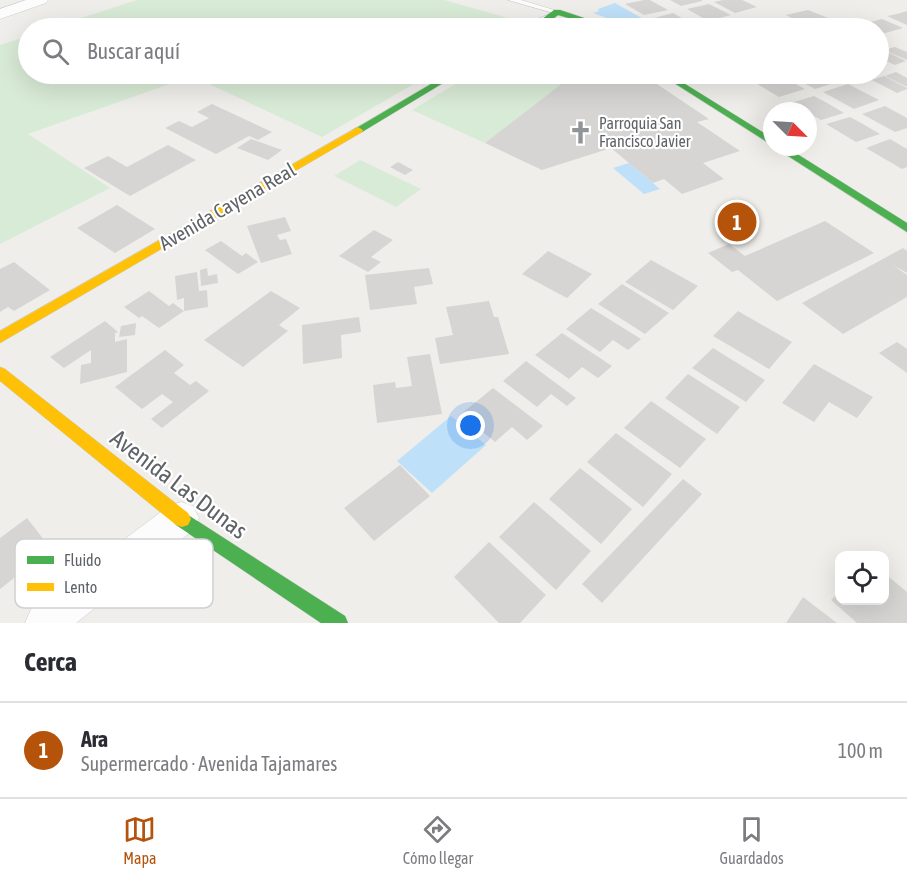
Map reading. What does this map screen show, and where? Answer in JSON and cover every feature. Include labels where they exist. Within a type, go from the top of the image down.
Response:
[{"type":"street","points":[[0,14],[41,0]]},
{"type":"street","name":"Avenida Cayena Real","points":[[0,338],[437,84]]},
{"type":"street","points":[[680,84],[763,136]]},
{"type":"street","points":[[793,156],[907,228]]},
{"type":"street","name":"Avenida Las Dunas","points":[[0,373],[181,518],[212,539]]},
{"type":"street","points":[[154,539],[181,518]]},
{"type":"street","name":"Avenida Las Dunas","points":[[213,539],[338,623]]},
{"type":"street","points":[[45,623],[64,608]]},
{"type":"lane","points":[[512,0],[541,18]]},
{"type":"green space","points":[[137,0],[444,0],[508,18],[81,18]]},
{"type":"green space","points":[[18,39],[18,84],[169,84],[28,134],[110,188],[0,244],[0,45]]},
{"type":"green space","points":[[209,84],[414,84],[322,137]]},
{"type":"green space","points":[[455,84],[561,84],[485,143],[412,110]]},
{"type":"green space","points":[[360,160],[421,189],[396,207],[334,176]]},
{"type":"water","points":[[615,3],[642,18],[607,18],[593,13],[599,11],[598,9]]},
{"type":"water","points":[[629,163],[660,189],[644,194],[613,168]]},
{"type":"water","points":[[451,416],[486,445],[432,493],[397,461]]},
{"type":"building","points":[[650,0],[668,10],[644,15],[625,4]]},
{"type":"building","points":[[670,0],[702,0],[702,1],[681,6]]},
{"type":"building","points":[[742,0],[757,7],[735,13],[714,2]]},
{"type":"building","points":[[709,4],[731,15],[703,18],[687,9]]},
{"type":"building","points":[[808,10],[828,18],[792,18],[786,15]]},
{"type":"building","points":[[907,11],[907,25],[887,16],[897,14]]},
{"type":"building","points":[[673,13],[682,18],[654,18]]},
{"type":"building","points":[[889,22],[903,28],[889,32]]},
{"type":"building","points":[[895,47],[907,52],[907,60],[889,52],[889,49]]},
{"type":"building","points":[[889,53],[906,61],[895,65],[889,62]]},
{"type":"building","points":[[896,72],[907,78],[907,87],[889,78],[889,75]]},
{"type":"building","points":[[889,79],[907,88],[897,93],[880,84],[889,84]]},
{"type":"building","name":"Parroquia San Francisco Javier","points":[[561,84],[657,84],[709,119],[697,122],[740,151],[703,163],[724,179],[682,194],[664,179],[653,183],[611,148],[542,170],[485,143]]},
{"type":"building","points":[[757,84],[796,84],[805,89],[779,97]]},
{"type":"building","points":[[806,84],[831,84],[815,89]]},
{"type":"building","points":[[848,84],[879,100],[854,109],[823,92]]},
{"type":"building","points":[[814,96],[844,113],[821,120],[817,118],[817,102],[794,102]]},
{"type":"building","points":[[212,104],[272,132],[258,140],[249,136],[216,154],[165,128],[179,121],[192,127],[209,118],[197,112]]},
{"type":"building","points":[[885,106],[907,118],[907,128],[895,132],[862,114]]},
{"type":"building","points":[[850,117],[880,134],[856,142],[826,124]]},
{"type":"building","points":[[251,139],[282,150],[268,160],[237,148]]},
{"type":"building","points":[[890,139],[907,149],[907,167],[902,169],[866,148]]},
{"type":"building","points":[[168,145],[196,160],[130,196],[84,168],[108,156],[127,167]]},
{"type":"building","points":[[398,162],[413,170],[405,175],[390,167]]},
{"type":"building","points":[[117,205],[155,229],[115,253],[77,228]]},
{"type":"building","points":[[285,217],[291,231],[277,235],[280,240],[286,239],[292,254],[261,263],[247,226]]},
{"type":"building","points":[[825,221],[874,253],[777,301],[738,270],[732,272],[708,253],[729,244],[745,256]]},
{"type":"building","points":[[374,230],[393,240],[371,257],[381,262],[368,272],[339,256]]},
{"type":"building","points":[[221,241],[242,256],[246,253],[258,262],[238,274],[205,250]]},
{"type":"building","points":[[903,248],[907,251],[907,273],[893,265],[907,275],[907,297],[843,334],[802,303]]},
{"type":"building","points":[[548,251],[592,274],[567,298],[522,274]]},
{"type":"building","points":[[651,260],[698,286],[673,310],[625,282]]},
{"type":"building","points":[[14,262],[50,290],[14,311],[8,307],[0,312],[0,269]]},
{"type":"building","points":[[207,268],[208,276],[217,274],[218,283],[201,286],[200,270]]},
{"type":"building","points":[[429,268],[433,284],[414,287],[417,304],[370,310],[365,275]]},
{"type":"building","points":[[197,272],[199,291],[207,290],[208,307],[184,311],[184,298],[177,300],[175,276]]},
{"type":"building","points":[[622,284],[669,313],[645,334],[598,304]]},
{"type":"building","points":[[149,291],[169,306],[173,303],[184,311],[159,328],[124,307]]},
{"type":"building","points":[[271,291],[300,308],[279,325],[288,331],[243,367],[204,340]]},
{"type":"building","points":[[489,301],[494,317],[498,317],[509,354],[440,364],[435,338],[453,335],[446,307]]},
{"type":"building","points":[[591,308],[641,339],[628,350],[613,340],[600,352],[566,329]]},
{"type":"building","points":[[738,311],[792,342],[769,369],[713,336]]},
{"type":"building","points":[[359,317],[361,332],[341,335],[342,358],[303,364],[302,325]]},
{"type":"building","points":[[105,321],[118,332],[115,333],[115,342],[127,339],[127,372],[80,384],[81,365],[91,363],[91,350],[64,368],[50,357]]},
{"type":"building","points":[[136,323],[135,335],[119,337],[121,326]]},
{"type":"building","points":[[562,333],[612,366],[598,378],[582,367],[569,379],[535,355]]},
{"type":"building","points":[[897,342],[907,349],[907,373],[879,353]]},
{"type":"building","points":[[713,348],[765,380],[746,402],[692,368]]},
{"type":"building","points":[[165,350],[184,365],[174,373],[190,385],[196,381],[209,391],[162,428],[151,419],[173,402],[162,394],[142,409],[115,387]]},
{"type":"building","points":[[430,354],[442,414],[377,423],[373,385],[395,382],[396,388],[412,386],[407,357]]},
{"type":"building","points":[[526,361],[576,398],[567,406],[551,394],[537,407],[503,381]]},
{"type":"building","points":[[814,364],[873,397],[857,418],[829,402],[814,422],[782,403]]},
{"type":"building","points":[[688,374],[740,407],[717,434],[665,398]]},
{"type":"building","points":[[493,388],[543,426],[527,440],[512,427],[495,442],[461,414]]},
{"type":"building","points":[[651,401],[706,439],[680,468],[624,428]]},
{"type":"building","points":[[616,433],[672,474],[643,507],[587,462]]},
{"type":"building","points":[[400,465],[430,496],[374,541],[344,508]]},
{"type":"building","points":[[580,468],[632,509],[601,544],[549,499]]},
{"type":"building","points":[[683,479],[702,494],[602,603],[582,584]]},
{"type":"building","points":[[534,502],[591,551],[556,590],[499,537]]},
{"type":"building","points":[[27,518],[43,539],[15,539],[15,577],[0,589],[0,538]]},
{"type":"building","points":[[489,542],[546,595],[520,623],[499,623],[454,577]]},
{"type":"building","points":[[889,577],[907,592],[907,623],[857,623],[837,605],[889,605]]},
{"type":"building","points":[[803,597],[837,623],[786,623]]},
{"type":"traffic: fast","points":[[549,18],[557,12],[577,18]]},
{"type":"traffic: fast","points":[[358,130],[437,84]]},
{"type":"traffic: fast","points":[[680,84],[763,136]]},
{"type":"traffic: fast","points":[[793,156],[907,228]]},
{"type":"traffic: fast","points":[[182,519],[212,539]]},
{"type":"traffic: fast","points":[[213,540],[338,623]]},
{"type":"traffic: slow","points":[[0,338],[358,130]]},
{"type":"traffic: slow","points":[[0,373],[182,519]]},
{"type":"place","name":"Parroquia San Francisco Javier","points":[[581,132]]},
{"type":"place","name":"Ara","points":[[737,222]]}]
